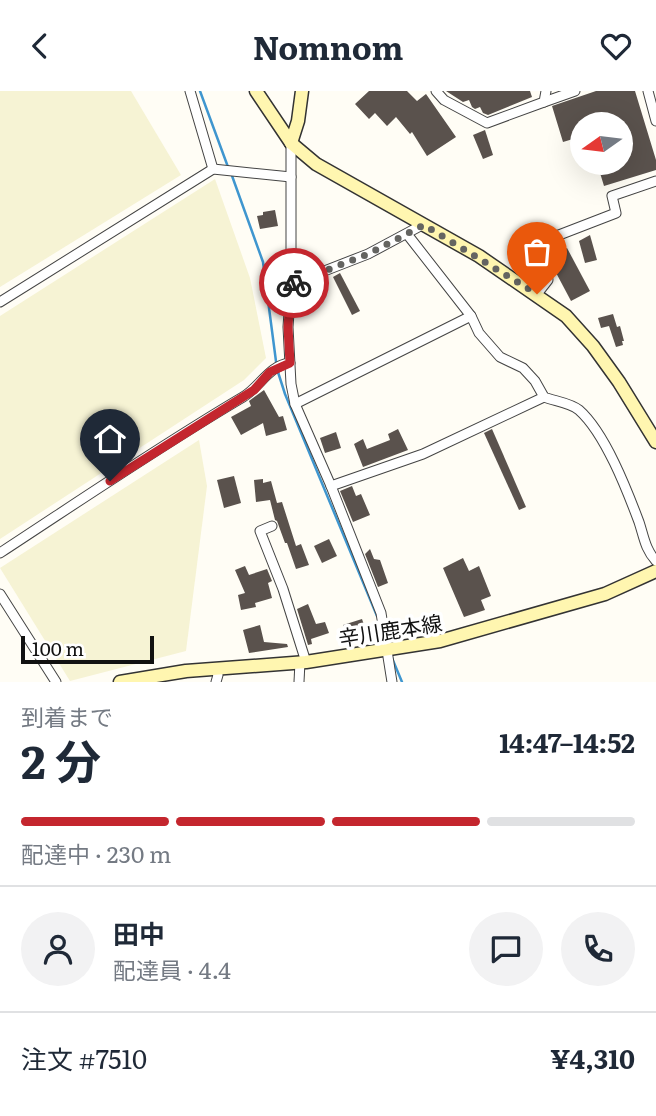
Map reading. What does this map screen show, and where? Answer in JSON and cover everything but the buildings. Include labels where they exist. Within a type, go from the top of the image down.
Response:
[{"type":"main road","points":[[256,91],[291,143],[316,165],[424,225],[537,294],[566,316],[620,382],[656,442]]},
{"type":"main road","points":[[291,143],[298,121],[302,91]]},
{"type":"main road","name":"辛川鹿本線","points":[[120,682],[157,675],[215,675],[440,641],[508,624],[605,594],[656,571]]},
{"type":"street","points":[[190,91],[213,169]]},
{"type":"street","points":[[436,91],[444,100],[487,123],[575,91]]},
{"type":"street","points":[[544,102],[546,91]]},
{"type":"street","points":[[648,91],[656,121]]},
{"type":"street","points":[[291,143],[291,284],[288,327],[295,404],[381,613],[393,682]]},
{"type":"street","points":[[0,302],[213,169],[291,177]]},
{"type":"street","points":[[537,294],[548,279],[542,245],[546,240],[617,213],[612,195],[656,181]]},
{"type":"street","points":[[291,284],[368,254],[424,225]]},
{"type":"street","points":[[407,234],[471,316],[479,333],[500,357],[523,368],[544,397],[578,408],[602,439],[630,498],[647,551],[656,561]]},
{"type":"street","points":[[295,404],[471,316]]},
{"type":"street","points":[[0,553],[186,431],[254,390],[270,372],[290,363]]},
{"type":"street","points":[[331,486],[423,454],[544,397]]},
{"type":"street","points":[[272,526],[260,531],[283,589],[303,662],[299,682]]},
{"type":"street","points":[[0,594],[56,682]]},
{"type":"shaded area","points":[[0,91],[131,91],[181,175],[0,287]]},
{"type":"shaded area","points":[[215,179],[250,278],[266,358],[244,380],[0,539],[0,316]]},
{"type":"shaded area","points":[[199,440],[207,486],[186,651],[70,681],[0,568]]},
{"type":"waterway","points":[[200,91],[228,167]]},
{"type":"waterway","points":[[231,173],[263,262],[277,369],[285,394],[377,616]]},
{"type":"waterway","points":[[392,658],[402,682]]},
{"type":"way so far","points":[[294,283],[368,254],[424,225],[479,256],[537,294]]},
{"type":"route","points":[[110,481],[254,390],[270,372],[290,363],[288,327],[291,284],[294,283]]}]
